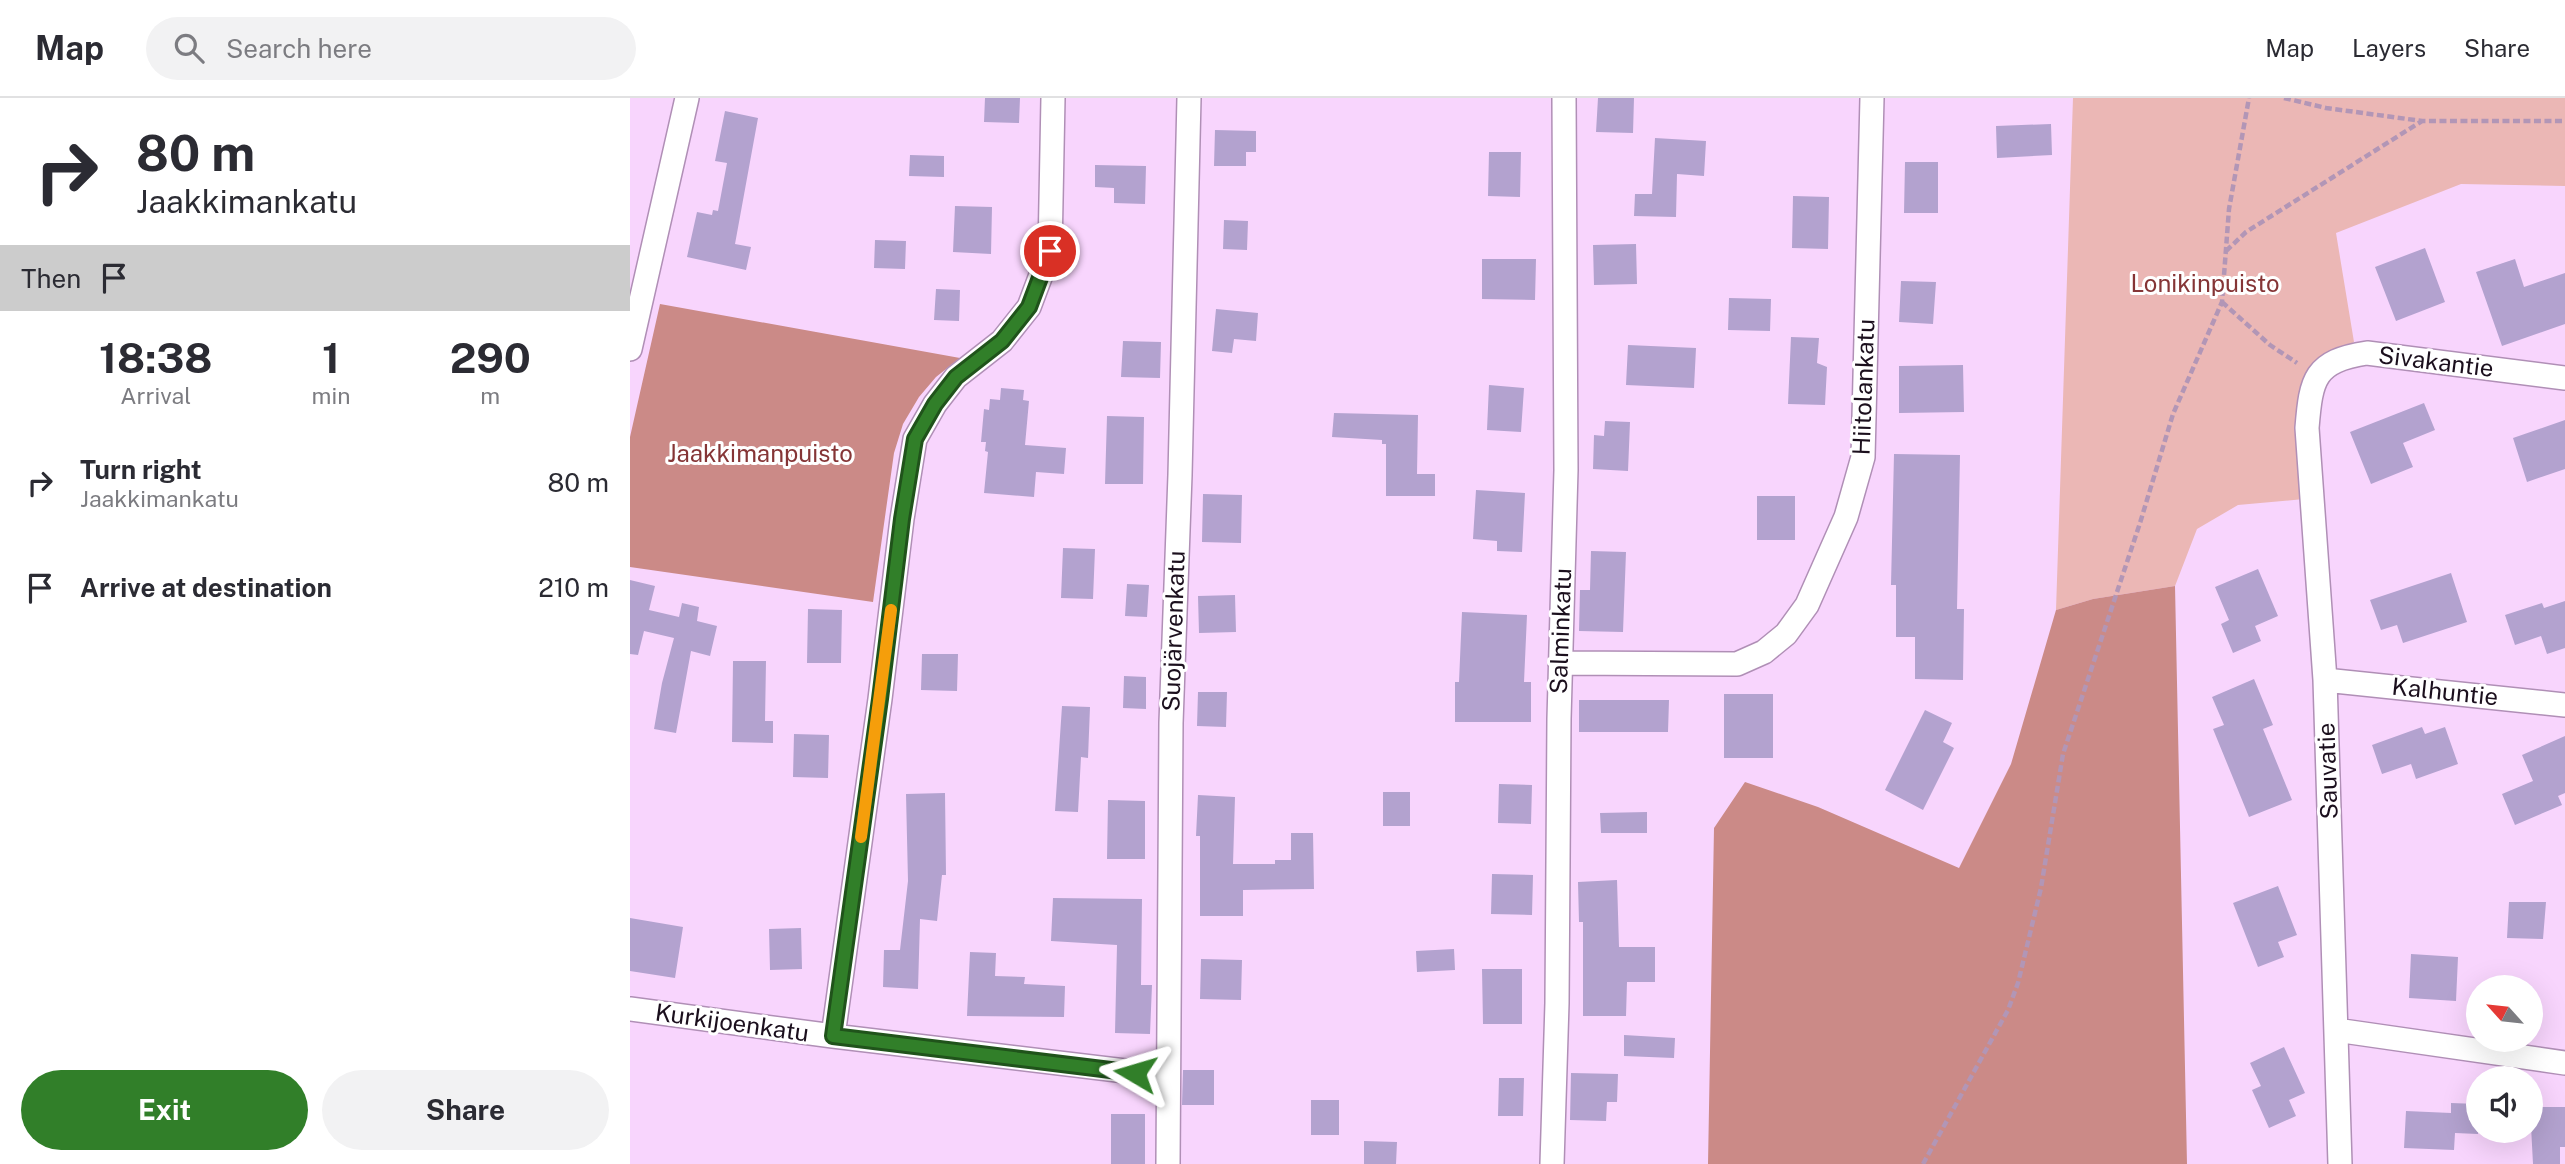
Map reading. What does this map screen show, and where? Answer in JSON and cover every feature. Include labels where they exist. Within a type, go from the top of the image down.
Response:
[{"type":"street","points":[[630,349],[687,98]]},
{"type":"street","points":[[833,1036],[915,439],[935,404],[956,377],[1002,341],[1029,307],[1050,251],[1053,98]]},
{"type":"street","name":"Suojärvenkatu","points":[[1168,1164],[1171,723],[1189,98]]},
{"type":"street","name":"Salminkatu","points":[[1552,1164],[1557,1003],[1560,663],[1566,470],[1564,98]]},
{"type":"street","name":"Hiitolankatu","points":[[1560,663],[1737,664],[1764,652],[1786,634],[1807,605],[1846,517],[1863,457],[1872,98]]},
{"type":"street","name":"Sivakantie","points":[[2315,379],[2326,366],[2346,356],[2367,353],[2565,378]]},
{"type":"street","name":"Sauvatie","points":[[2315,379],[2309,399],[2307,428],[2325,680],[2340,1164]]},
{"type":"street","name":"Kalhuntie","points":[[2325,680],[2565,705]]},
{"type":"street","name":"Kurkijoenkatu","points":[[630,1009],[1167,1076]]},
{"type":"street","points":[[2336,1030],[2565,1063]]},
{"type":"path","points":[[1923,1164],[2008,1010],[2018,983],[2041,888],[2063,754],[2140,523],[2173,414],[2222,302],[2229,209],[2249,98]]},
{"type":"path","points":[[2284,98],[2326,108],[2422,121],[2565,121]]},
{"type":"path","points":[[2226,251],[2246,232],[2422,121]]},
{"type":"path","points":[[2222,302],[2270,345],[2303,367],[2315,379]]},
{"type":"green space","name":"Lonikinpuisto","points":[[2073,98],[2565,98],[2565,186],[2461,184],[2336,233],[2354,342],[2321,360],[2304,499],[2238,505],[2197,529],[2175,586],[2093,599],[2056,610]]},
{"type":"green space","name":"Jaakkimanpuisto","points":[[660,304],[960,358],[936,377],[919,397],[903,424],[894,453],[873,602],[630,567],[630,437]]},
{"type":"green space","points":[[2175,586],[2187,1164],[1708,1164],[1714,828],[1745,782],[1818,807],[1959,868],[2011,764],[2056,610],[2093,599]]},
{"type":"building","points":[[985,98],[1020,98],[1019,123],[984,122]]},
{"type":"building","points":[[1598,98],[1634,98],[1633,133],[1596,132]]},
{"type":"building","points":[[725,111],[758,118],[735,244],[751,247],[746,270],[687,257],[697,212],[712,215],[713,210],[718,211],[727,163],[715,161]]},
{"type":"building","points":[[2051,124],[2052,155],[1997,158],[1996,126]]},
{"type":"building","points":[[1215,130],[1256,131],[1256,152],[1246,152],[1246,166],[1214,166]]},
{"type":"building","points":[[1655,138],[1706,141],[1704,176],[1677,174],[1676,217],[1634,216],[1635,194],[1652,194]]},
{"type":"building","points":[[1489,152],[1521,152],[1520,197],[1488,196]]},
{"type":"building","points":[[910,155],[944,156],[944,177],[909,176]]},
{"type":"building","points":[[1905,162],[1938,162],[1938,213],[1904,213]]},
{"type":"building","points":[[1095,165],[1146,166],[1145,204],[1114,203],[1114,188],[1095,187]]},
{"type":"building","points":[[1793,196],[1829,197],[1828,249],[1792,248]]},
{"type":"building","points":[[955,206],[992,207],[991,254],[953,252]]},
{"type":"building","points":[[1224,220],[1248,221],[1247,250],[1223,249]]},
{"type":"building","points":[[875,240],[906,241],[905,269],[874,268]]},
{"type":"building","points":[[1636,244],[1637,284],[1594,285],[1593,245]]},
{"type":"building","points":[[2425,248],[2445,302],[2396,321],[2375,267]]},
{"type":"building","points":[[1482,259],[1536,259],[1535,300],[1482,299]]},
{"type":"building","points":[[2515,259],[2524,287],[2565,273],[2565,324],[2502,346],[2476,272]]},
{"type":"building","points":[[1901,281],[1936,282],[1933,324],[1899,322]]},
{"type":"building","points":[[936,289],[960,290],[959,321],[934,320]]},
{"type":"building","points":[[1729,298],[1771,299],[1770,331],[1728,330]]},
{"type":"building","points":[[1216,309],[1258,313],[1256,341],[1234,339],[1232,353],[1212,351]]},
{"type":"building","points":[[1791,337],[1819,338],[1817,363],[1827,367],[1825,405],[1788,404]]},
{"type":"building","points":[[1123,341],[1161,342],[1160,378],[1121,377]]},
{"type":"building","points":[[1628,345],[1696,348],[1694,388],[1626,385]]},
{"type":"building","points":[[1963,365],[1964,412],[1899,413],[1899,366]]},
{"type":"building","points":[[1489,385],[1524,388],[1521,432],[1487,430]]},
{"type":"building","points":[[1001,388],[1024,390],[1023,400],[1029,401],[1025,445],[1066,448],[1064,474],[1036,472],[1034,497],[984,493],[988,452],[985,451],[986,442],[981,442],[984,409],[989,410],[990,399],[1000,400]]},
{"type":"building","points":[[2424,403],[2435,430],[2403,443],[2413,467],[2371,484],[2350,432]]},
{"type":"building","points":[[1334,413],[1418,415],[1417,474],[1435,474],[1435,496],[1386,496],[1386,444],[1382,444],[1382,440],[1332,437]]},
{"type":"building","points":[[1107,416],[1144,417],[1143,484],[1105,484]]},
{"type":"building","points":[[2565,420],[2565,469],[2527,482],[2513,438]]},
{"type":"building","points":[[1605,421],[1630,422],[1628,471],[1593,469],[1594,435],[1604,436]]},
{"type":"building","points":[[1894,454],[1960,455],[1957,609],[1964,609],[1963,680],[1915,679],[1915,637],[1896,637],[1896,585],[1891,585]]},
{"type":"building","points":[[1476,490],[1525,493],[1522,552],[1497,551],[1497,541],[1473,539]]},
{"type":"building","points":[[1203,494],[1242,495],[1241,543],[1202,542]]},
{"type":"building","points":[[1757,496],[1795,496],[1795,540],[1757,540]]},
{"type":"building","points":[[1063,548],[1095,549],[1093,599],[1061,598]]},
{"type":"building","points":[[1591,551],[1626,552],[1623,632],[1579,631],[1580,590],[1590,590]]},
{"type":"building","points":[[2258,569],[2278,616],[2255,626],[2261,641],[2233,653],[2221,624],[2229,620],[2215,587]]},
{"type":"building","points":[[2451,573],[2467,622],[2403,643],[2397,625],[2381,630],[2370,600]]},
{"type":"building","points":[[630,580],[655,586],[649,610],[679,617],[682,603],[699,607],[697,621],[717,626],[710,656],[691,651],[676,733],[654,729],[674,638],[644,631],[638,655],[630,654]]},
{"type":"building","points":[[1127,584],[1149,585],[1147,617],[1125,616]]},
{"type":"building","points":[[1235,595],[1236,632],[1199,633],[1198,596]]},
{"type":"building","points":[[2565,601],[2565,648],[2547,654],[2541,636],[2515,645],[2505,615],[2542,603],[2544,608]]},
{"type":"building","points":[[808,609],[842,610],[841,663],[807,663]]},
{"type":"building","points":[[1462,612],[1527,615],[1524,682],[1531,682],[1531,722],[1455,722],[1455,682],[1459,682]]},
{"type":"building","points":[[922,654],[958,654],[957,691],[921,690]]},
{"type":"building","points":[[733,661],[766,661],[765,721],[773,721],[773,743],[732,742]]},
{"type":"building","points":[[1124,676],[1146,677],[1146,709],[1123,708]]},
{"type":"building","points":[[2254,679],[2273,725],[2263,729],[2292,800],[2249,817],[2213,729],[2224,725],[2212,697]]},
{"type":"building","points":[[1198,692],[1227,692],[1226,727],[1197,726]]},
{"type":"building","points":[[1724,694],[1773,694],[1773,758],[1724,758]]},
{"type":"building","points":[[1579,700],[1669,700],[1668,732],[1579,732]]},
{"type":"building","points":[[1062,706],[1090,707],[1088,758],[1081,757],[1078,812],[1055,811]]},
{"type":"building","points":[[1925,710],[1952,723],[1943,742],[1954,748],[1923,810],[1885,790]]},
{"type":"building","points":[[2422,727],[2425,734],[2445,727],[2458,764],[2416,779],[2411,764],[2382,774],[2372,745]]},
{"type":"building","points":[[794,734],[829,735],[828,778],[793,777]]},
{"type":"building","points":[[2565,736],[2565,793],[2558,796],[2562,805],[2515,825],[2502,794],[2533,781],[2522,755]]},
{"type":"building","points":[[1499,784],[1532,785],[1531,824],[1498,823]]},
{"type":"building","points":[[1383,792],[1410,792],[1410,826],[1383,826]]},
{"type":"building","points":[[945,793],[946,875],[942,875],[937,921],[920,919],[918,989],[883,987],[884,950],[900,950],[908,881],[906,794]]},
{"type":"building","points":[[1198,795],[1235,797],[1233,864],[1275,864],[1275,860],[1291,860],[1291,833],[1313,833],[1314,889],[1243,890],[1243,916],[1200,916],[1200,836],[1196,836]]},
{"type":"building","points":[[1108,800],[1145,801],[1145,859],[1107,859]]},
{"type":"building","points":[[1647,812],[1647,833],[1601,833],[1600,813]]},
{"type":"building","points":[[1492,874],[1533,875],[1532,915],[1491,914]]},
{"type":"building","points":[[1617,880],[1619,947],[1655,947],[1655,982],[1627,982],[1626,1016],[1583,1016],[1583,922],[1579,922],[1578,882]]},
{"type":"building","points":[[2278,886],[2297,935],[2278,942],[2284,957],[2258,967],[2233,903]]},
{"type":"building","points":[[1053,898],[1142,899],[1141,985],[1152,985],[1150,1034],[1115,1033],[1117,945],[1051,941]]},
{"type":"building","points":[[2509,902],[2546,902],[2543,939],[2507,938]]},
{"type":"building","points":[[630,918],[683,927],[675,978],[630,971]]},
{"type":"building","points":[[801,928],[802,969],[770,970],[769,929]]},
{"type":"building","points":[[1454,949],[1455,970],[1417,972],[1416,951]]},
{"type":"building","points":[[970,952],[996,953],[995,976],[1025,977],[1024,984],[1065,986],[1064,1017],[967,1016]]},
{"type":"building","points":[[2411,954],[2458,957],[2456,1001],[2409,998]]},
{"type":"building","points":[[1201,959],[1242,960],[1241,1000],[1200,999]]},
{"type":"building","points":[[1482,969],[1522,969],[1522,1024],[1483,1024]]},
{"type":"building","points":[[1624,1035],[1675,1038],[1674,1058],[1624,1056]]},
{"type":"building","points":[[2284,1047],[2305,1093],[2289,1100],[2296,1116],[2269,1128],[2252,1090],[2261,1086],[2250,1063]]},
{"type":"building","points":[[1183,1070],[1214,1070],[1214,1105],[1182,1105]]},
{"type":"building","points":[[1571,1073],[1618,1074],[1617,1102],[1607,1102],[1606,1121],[1570,1120]]},
{"type":"building","points":[[1499,1078],[1524,1078],[1523,1116],[1498,1116]]},
{"type":"building","points":[[1311,1100],[1339,1100],[1339,1135],[1311,1135]]},
{"type":"building","points":[[2451,1103],[2466,1104],[2466,1133],[2455,1133],[2454,1150],[2404,1148],[2406,1111],[2451,1113]]},
{"type":"building","points":[[2543,1107],[2565,1107],[2565,1147],[2560,1147],[2560,1164],[2533,1164],[2532,1143],[2543,1143]]},
{"type":"building","points":[[1111,1114],[1145,1114],[1145,1164],[1111,1164]]},
{"type":"building","points":[[1364,1141],[1397,1142],[1396,1164],[1364,1164]]},
{"type":"slow traffic","points":[[861,837],[891,610]]},
{"type":"route","points":[[1050,251],[1029,307],[1002,341],[956,377],[935,404],[915,439],[833,1036],[1135,1073]]}]
